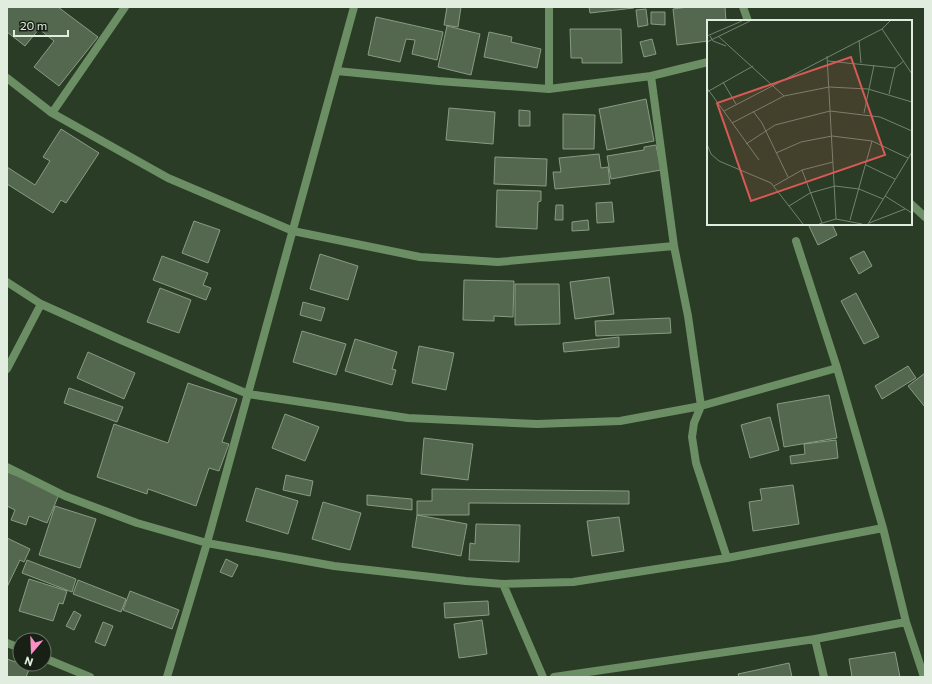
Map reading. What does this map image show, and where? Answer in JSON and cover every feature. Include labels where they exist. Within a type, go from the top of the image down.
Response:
[{"type":"street","points":[[52,113],[125,7]]},
{"type":"street","points":[[167,677],[207,543],[354,7]]},
{"type":"street","points":[[548,7],[549,89]]},
{"type":"street","points":[[743,7],[748,20]]},
{"type":"street","points":[[337,72],[549,89],[651,76],[707,62]]},
{"type":"street","points":[[651,76],[674,246],[688,316],[701,406],[694,423],[692,437],[696,463],[727,558]]},
{"type":"street","points":[[7,78],[52,113],[168,178],[293,231],[420,257],[498,262],[674,246]]},
{"type":"street","points":[[912,205],[925,216]]},
{"type":"street","points":[[796,241],[837,368],[883,528],[906,622],[924,677]]},
{"type":"street","points":[[7,282],[41,304],[248,394],[408,418],[537,424],[620,421],[701,406],[837,368]]},
{"type":"street","points":[[7,369],[41,304]]},
{"type":"street","points":[[7,467],[65,496],[137,523],[207,543],[334,566],[503,584],[573,582],[727,558],[883,528]]},
{"type":"street","points":[[503,584],[543,677]]},
{"type":"street","points":[[554,677],[815,639],[906,622]]},
{"type":"street","points":[[815,639],[824,677]]},
{"type":"street","points":[[52,661],[90,677]]},
{"type":"building","points":[[7,7],[58,7],[98,37],[59,86],[34,67],[54,41],[39,29],[25,46],[7,32]]},
{"type":"building","points":[[447,7],[461,7],[458,27],[444,25]]},
{"type":"building","points":[[589,7],[633,7],[634,8],[590,13]]},
{"type":"building","points":[[688,7],[725,7],[726,20],[707,20],[707,41],[677,45],[673,9]]},
{"type":"building","points":[[646,9],[648,25],[638,27],[636,10]]},
{"type":"building","points":[[651,12],[665,12],[665,25],[651,24]]},
{"type":"building","points":[[376,17],[443,32],[437,60],[412,54],[415,40],[406,39],[400,62],[368,55]]},
{"type":"building","points":[[447,26],[480,34],[471,75],[438,67]]},
{"type":"building","points":[[570,29],[621,29],[622,63],[582,63],[582,58],[571,58]]},
{"type":"building","points":[[489,32],[512,37],[511,42],[541,49],[537,68],[484,57]]},
{"type":"building","points":[[652,39],[656,54],[644,57],[640,42]]},
{"type":"building","points":[[646,99],[654,141],[607,150],[599,109]]},
{"type":"building","points":[[449,108],[495,112],[493,144],[446,140]]},
{"type":"building","points":[[519,110],[530,111],[530,126],[519,126]]},
{"type":"building","points":[[563,114],[595,115],[594,149],[563,149]]},
{"type":"building","points":[[61,129],[99,153],[66,203],[61,200],[53,213],[7,184],[7,167],[35,185],[50,161],[43,157]]},
{"type":"building","points":[[656,145],[661,170],[611,179],[607,156],[644,150],[644,147]]},
{"type":"building","points":[[599,154],[601,168],[608,167],[610,184],[555,189],[553,172],[561,172],[559,158]]},
{"type":"building","points":[[495,157],[547,159],[546,186],[494,184]]},
{"type":"building","points":[[497,190],[541,191],[541,201],[538,202],[537,229],[496,227]]},
{"type":"building","points":[[612,202],[614,222],[597,223],[596,203]]},
{"type":"building","points":[[556,205],[563,205],[563,220],[555,220]]},
{"type":"building","points":[[588,220],[589,230],[572,231],[572,222]]},
{"type":"building","points":[[194,221],[220,230],[208,263],[182,253]]},
{"type":"building","points":[[808,225],[832,225],[837,235],[818,245]]},
{"type":"building","points":[[864,251],[872,266],[859,274],[850,258]]},
{"type":"building","points":[[320,254],[358,266],[348,300],[310,289]]},
{"type":"building","points":[[162,256],[208,273],[203,285],[211,288],[206,300],[153,280]]},
{"type":"building","points":[[609,277],[614,314],[575,319],[570,282]]},
{"type":"building","points":[[464,280],[514,281],[513,317],[494,316],[494,321],[463,320]]},
{"type":"building","points":[[515,284],[559,284],[560,324],[515,325]]},
{"type":"building","points":[[160,288],[191,300],[179,333],[147,322]]},
{"type":"building","points":[[856,293],[879,337],[864,344],[841,301]]},
{"type":"building","points":[[303,302],[325,308],[321,321],[300,315]]},
{"type":"building","points":[[670,318],[671,333],[596,336],[595,321]]},
{"type":"building","points":[[302,331],[346,344],[336,375],[293,362]]},
{"type":"building","points":[[619,337],[619,347],[564,352],[563,343]]},
{"type":"building","points":[[355,339],[397,352],[392,369],[396,370],[392,385],[345,371]]},
{"type":"building","points":[[419,346],[454,353],[446,390],[412,383]]},
{"type":"building","points":[[88,352],[135,373],[124,399],[77,378]]},
{"type":"building","points":[[908,366],[916,378],[882,399],[875,386]]},
{"type":"building","points":[[925,373],[925,407],[908,386]]},
{"type":"building","points":[[188,383],[237,399],[222,442],[229,444],[219,471],[209,468],[196,506],[148,489],[147,494],[97,477],[114,424],[168,443]]},
{"type":"building","points":[[69,388],[123,407],[117,422],[64,403]]},
{"type":"building","points":[[829,395],[837,438],[784,447],[777,404]]},
{"type":"building","points":[[285,414],[319,427],[305,461],[272,448]]},
{"type":"building","points":[[770,417],[779,450],[750,458],[741,425]]},
{"type":"building","points":[[424,438],[473,444],[468,480],[421,474]]},
{"type":"building","points":[[836,440],[838,458],[791,464],[790,456],[805,454],[804,444]]},
{"type":"building","points":[[7,472],[60,492],[47,523],[29,516],[26,525],[11,520],[15,510],[7,506]]},
{"type":"building","points":[[286,475],[313,481],[310,496],[283,490]]},
{"type":"building","points":[[793,485],[799,524],[753,531],[749,502],[762,500],[760,489]]},
{"type":"building","points":[[256,488],[298,501],[288,534],[246,521]]},
{"type":"building","points":[[432,489],[629,491],[629,504],[469,503],[469,515],[417,515],[417,501],[432,501]]},
{"type":"building","points":[[367,495],[412,499],[412,510],[367,505]]},
{"type":"building","points":[[323,502],[361,513],[350,550],[312,539]]},
{"type":"building","points":[[55,506],[96,519],[80,568],[39,555]]},
{"type":"building","points":[[417,515],[467,524],[461,556],[412,547]]},
{"type":"building","points":[[619,517],[624,551],[592,556],[587,521]]},
{"type":"building","points":[[476,524],[520,525],[519,562],[469,560],[470,543],[475,544]]},
{"type":"building","points":[[7,538],[30,549],[24,562],[20,560],[7,587]]},
{"type":"building","points":[[226,559],[238,565],[232,577],[220,572]]},
{"type":"building","points":[[27,560],[76,579],[72,592],[22,573]]},
{"type":"building","points":[[29,579],[67,591],[63,604],[59,603],[53,621],[19,611]]},
{"type":"building","points":[[78,580],[126,599],[121,612],[73,594]]},
{"type":"building","points":[[130,591],[179,610],[172,629],[123,610]]},
{"type":"building","points":[[488,601],[489,615],[445,618],[444,603]]},
{"type":"building","points":[[74,611],[81,615],[74,630],[66,626]]},
{"type":"building","points":[[482,620],[487,654],[459,658],[454,624]]},
{"type":"building","points":[[103,622],[113,626],[105,646],[95,642]]},
{"type":"building","points":[[895,652],[900,677],[852,677],[849,659]]},
{"type":"building","points":[[7,659],[12,661],[12,672],[28,672],[26,677],[7,677]]},
{"type":"building","points":[[789,663],[792,677],[739,677],[738,674]]}]
